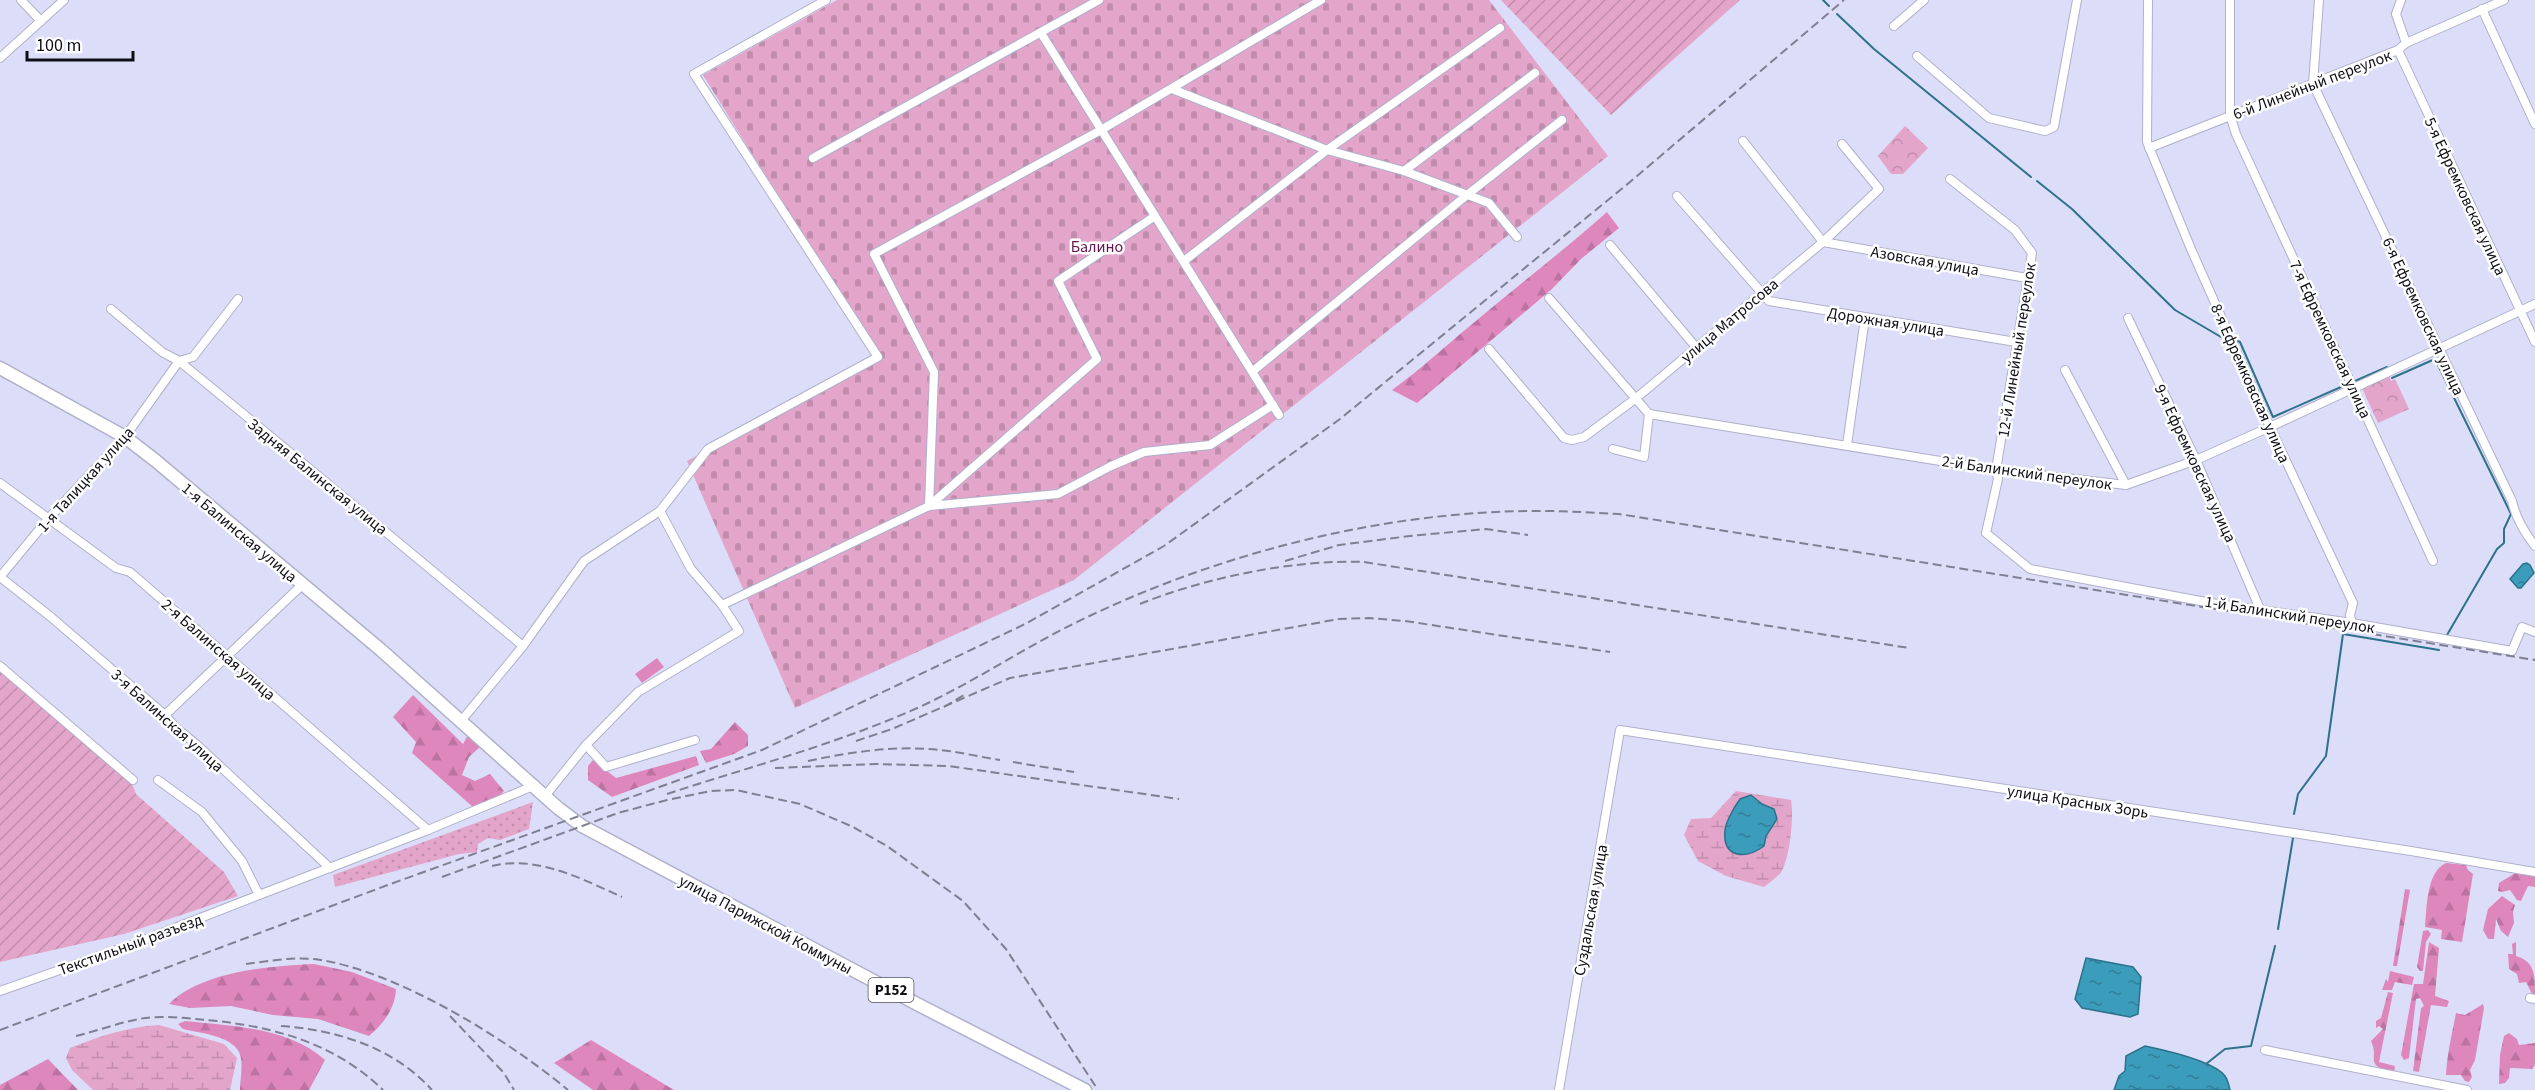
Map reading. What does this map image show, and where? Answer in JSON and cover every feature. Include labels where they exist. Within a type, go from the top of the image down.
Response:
[{"type":"main road","name":"1-я Балинская улица","points":[[0,368],[125,437],[165,468],[461,721],[544,796]]},
{"type":"main road","name":"улица Парижской Коммуны","points":[[544,796],[582,826],[994,1045],[1085,1090]]},
{"type":"street","points":[[21,0],[42,21]]},
{"type":"street","points":[[0,58],[64,0]]},
{"type":"street","points":[[461,721],[523,646],[584,561],[660,511],[708,448],[878,357],[694,74],[826,0]]},
{"type":"street","points":[[813,158],[1099,0]]},
{"type":"street","points":[[929,506],[934,372],[874,254],[1101,130],[1321,0]]},
{"type":"street","points":[[1893,26],[1924,0]]},
{"type":"street","points":[[1917,56],[1989,118],[2045,131],[2054,128],[2077,0]]},
{"type":"street","points":[[2148,0],[2148,145]]},
{"type":"street","name":"7-я Ефремковская улица","points":[[2230,0],[2230,116],[2235,134],[2433,561]]},
{"type":"street","points":[[2313,84],[2319,0]]},
{"type":"street","points":[[2401,0],[2396,14],[2406,43]]},
{"type":"street","name":"6-й Линейный переулок","points":[[2148,145],[2230,116],[2398,50],[2406,43],[2485,5],[2504,0]]},
{"type":"street","points":[[2485,5],[2535,124]]},
{"type":"street","points":[[1184,261],[1327,150],[1500,28]]},
{"type":"street","points":[[1041,33],[1279,415]]},
{"type":"street","name":"5-я Ефремковская улица","points":[[2398,50],[2535,342]]},
{"type":"street","points":[[1404,171],[1535,73]]},
{"type":"street","name":"6-я Ефремковская улица","points":[[2313,84],[2440,347],[2512,501],[2517,518],[2535,546]]},
{"type":"street","points":[[1172,89],[1327,150],[1404,171],[1489,203],[1517,237]]},
{"type":"street","points":[[1253,372],[1467,195],[1562,120]]},
{"type":"street","points":[[1743,141],[1823,242]]},
{"type":"street","name":"улица Матросова","points":[[1489,349],[1564,438],[1572,440],[1584,437],[1635,399],[1695,346],[1823,242],[1879,189],[1842,144]]},
{"type":"street","name":"8-я Ефремковская улица","points":[[2148,145],[2270,427],[2353,603],[2350,615],[2352,623]]},
{"type":"street","name":"12-й Линейный переулок","points":[[1950,179],[2015,230],[2032,253],[1996,470],[1998,479],[1986,533],[2030,569]]},
{"type":"street","points":[[1677,196],[1760,293]]},
{"type":"street","points":[[722,605],[929,506],[1097,359],[1058,281],[1155,216]]},
{"type":"street","name":"Азовская улица","points":[[1823,242],[2027,278]]},
{"type":"street","points":[[1610,245],[1695,346]]},
{"type":"street","name":"Дорожная улица","points":[[1760,293],[1769,301],[2016,342]]},
{"type":"street","points":[[1549,298],[1649,414],[1644,457],[1613,449]]},
{"type":"street","name":"1-я Талицкая улица","points":[[0,577],[48,519],[125,437],[179,361],[193,357],[238,299]]},
{"type":"street","name":"2-й Балинский переулок","points":[[1649,414],[1996,470],[2127,485],[2196,460],[2535,304]]},
{"type":"street","name":"Задняя Балинская улица","points":[[111,309],[162,352],[179,361],[523,646]]},
{"type":"street","points":[[1847,445],[1866,318]]},
{"type":"street","name":"9-я Ефремковская улица","points":[[2128,318],[2196,460],[2260,609]]},
{"type":"street","points":[[2065,370],[2127,485]]},
{"type":"street","points":[[929,506],[1058,494],[1111,466],[1144,452],[1210,445],[1273,405]]},
{"type":"street","name":"2-я Балинская улица","points":[[0,483],[116,568],[130,572],[428,830]]},
{"type":"street","points":[[544,796],[586,745],[638,692],[739,631],[722,605],[691,569],[660,511]]},
{"type":"street","name":"1-й Балинский переулок","points":[[2030,569],[2211,603],[2352,623],[2512,651],[2522,627],[2535,632]]},
{"type":"street","name":"3-я Балинская улица","points":[[0,577],[51,617],[165,715],[176,728],[330,868]]},
{"type":"street","points":[[165,715],[227,654],[303,585]]},
{"type":"street","points":[[0,666],[133,780]]},
{"type":"street","name":"улица Красных Зорь","points":[[1620,730],[2535,872]]},
{"type":"street","name":"Суздальская улица","points":[[1559,1090],[1620,730]]},
{"type":"street","points":[[586,745],[606,767],[695,740]]},
{"type":"street","points":[[158,780],[202,812],[242,861],[259,895]]},
{"type":"street","name":"Текстильный разъезд","points":[[0,991],[139,942],[428,830],[533,786]]},
{"type":"street","points":[[2265,1050],[2467,1090]]},
{"type":"green space","name":"Балино","points":[[837,0],[1489,0],[1608,156],[1074,580],[795,708],[687,461],[878,357],[703,75]]},
{"type":"green space","points":[[1501,0],[1740,0],[1611,115]]},
{"type":"green space","points":[[1905,126],[1928,148],[1903,174],[1891,174],[1878,156]]},
{"type":"green space","points":[[1607,212],[1619,228],[1581,259],[1552,289],[1417,403],[1392,390],[1574,241]]},
{"type":"green space","points":[[2389,376],[2391,381],[2395,379],[2409,409],[2378,423],[2362,388]]},
{"type":"green space","points":[[657,658],[664,667],[642,683],[635,674]]},
{"type":"green space","points":[[0,668],[132,784],[136,794],[224,872],[238,896],[124,934],[0,962]]},
{"type":"green space","points":[[413,695],[463,744],[468,735],[482,745],[469,757],[462,775],[475,781],[490,774],[504,791],[496,800],[474,808],[412,753],[416,742],[393,717]]},
{"type":"green space","points":[[735,722],[748,735],[748,746],[734,754],[706,763],[700,751],[711,749]]},
{"type":"green space","points":[[696,756],[699,765],[612,797],[588,780],[588,766],[593,760],[616,778]]},
{"type":"green space","points":[[1736,791],[1791,800],[1791,836],[1785,864],[1782,871],[1764,887],[1726,876],[1698,861],[1684,835],[1691,819],[1711,818]]},
{"type":"green space","points":[[533,802],[529,829],[500,840],[488,838],[478,844],[477,852],[459,854],[335,887],[333,875]]},
{"type":"green space","points":[[2446,863],[2466,865],[2473,874],[2462,942],[2441,939],[2442,930],[2425,927],[2431,882],[2439,868]]},
{"type":"green space","points":[[2517,872],[2535,876],[2535,887],[2528,886],[2521,901],[2517,900],[2510,890],[2498,891],[2499,883]]},
{"type":"green space","points":[[2405,889],[2410,890],[2397,966],[2393,966]]},
{"type":"green space","points":[[2502,896],[2515,905],[2514,923],[2508,937],[2501,931],[2496,919],[2494,939],[2488,939],[2483,930],[2488,909]]},
{"type":"green space","points":[[2428,930],[2431,934],[2426,942],[2423,971],[2420,971],[2417,967],[2423,931]]},
{"type":"green space","points":[[2429,942],[2439,948],[2435,996],[2449,1001],[2447,1007],[2431,1005],[2419,1072],[2413,1071],[2421,1008],[2424,1006],[2420,998],[2416,999],[2409,1058],[2404,1060],[2401,1055],[2414,984],[2423,984]]},
{"type":"green space","points":[[2516,942],[2516,956],[2527,962],[2533,970],[2535,995],[2532,994],[2526,982],[2519,983],[2517,974],[2509,969],[2508,954],[2513,954],[2512,944]]},
{"type":"green space","points":[[314,964],[352,972],[396,989],[388,1015],[369,1036],[318,1019],[273,1015],[231,1006],[190,1008],[169,1004],[199,984],[218,977],[277,966]]},
{"type":"green space","points":[[2390,971],[2414,977],[2412,985],[2395,982],[2392,990],[2382,990],[2386,979],[2388,982]]},
{"type":"green space","points":[[2388,992],[2393,993],[2379,1062],[2395,1066],[2394,1074],[2375,1064],[2371,1041],[2383,1029],[2379,1026],[2376,1028],[2376,1021],[2381,1018]]},
{"type":"green space","points":[[2483,1004],[2475,1060],[2470,1070],[2472,1077],[2469,1082],[2465,1081],[2461,1075],[2446,1075],[2456,1013],[2465,1015]]},
{"type":"green space","points":[[185,1021],[277,1034],[310,1049],[325,1060],[309,1090],[240,1090],[241,1061],[235,1046],[222,1038],[183,1029],[178,1024]]},
{"type":"green space","points":[[159,1025],[224,1044],[237,1058],[230,1090],[93,1090],[72,1070],[66,1058],[70,1048],[92,1040],[125,1030]]},
{"type":"green space","points":[[2509,1033],[2517,1039],[2519,1045],[2535,1043],[2535,1065],[2532,1069],[2510,1068],[2509,1078],[2505,1083],[2499,1084],[2500,1055],[2504,1036]]},
{"type":"green space","points":[[591,1040],[674,1090],[593,1090],[554,1063]]},
{"type":"green space","points":[[48,1059],[78,1090],[0,1090],[0,1085]]},
{"type":"water","points":[[2527,563],[2534,573],[2521,588],[2518,588],[2510,579],[2523,564]]},
{"type":"water","points":[[1751,795],[1762,804],[1774,809],[1777,819],[1766,836],[1764,846],[1749,853],[1736,854],[1727,846],[1726,826],[1740,799]]},
{"type":"water","points":[[2086,958],[2133,967],[2141,977],[2138,1014],[2130,1017],[2082,1008],[2075,999]]},
{"type":"water","points":[[2145,1046],[2188,1057],[2211,1066],[2225,1076],[2230,1090],[2114,1090],[2119,1076],[2125,1071],[2126,1056]]},
{"type":"waterway","points":[[1823,0],[1829,6]]},
{"type":"waterway","points":[[1837,14],[1874,49],[2031,177]]},
{"type":"waterway","points":[[2037,181],[2072,209],[2175,310],[2221,337],[2229,339]]},
{"type":"waterway","points":[[2235,340],[2240,342],[2273,417],[2350,383]]},
{"type":"waterway","points":[[2392,378],[2435,359],[2511,514],[2504,529],[2504,543],[2497,549],[2447,635]]},
{"type":"waterway","points":[[2355,381],[2387,367]]},
{"type":"waterway","points":[[2294,814],[2298,794],[2326,756],[2343,634],[2439,650]]},
{"type":"waterway","points":[[2278,929],[2293,838]]},
{"type":"waterway","points":[[2206,1064],[2225,1049],[2251,1046],[2275,946]]},
{"type":"railway","points":[[0,1030],[385,886],[762,750],[1025,624],[1164,546],[1340,419],[1630,182],[1844,0]]},
{"type":"railway","points":[[667,794],[817,746],[906,713],[1075,623],[1129,598],[1186,576],[1303,540],[1424,518],[1484,513],[1553,511],[1619,514],[2535,660]]},
{"type":"railway","points":[[1285,561],[1339,545],[1410,536],[1486,529],[1528,535]]},
{"type":"railway","points":[[1140,604],[1192,586],[1250,572],[1309,564],[1364,562],[1909,648]]},
{"type":"railway","points":[[856,741],[892,729],[1010,678],[1339,619],[1369,618],[1405,621],[1610,652]]},
{"type":"railway","points":[[944,707],[964,695]]},
{"type":"railway","points":[[808,761],[857,752],[907,748],[948,751],[1000,760]]},
{"type":"railway","points":[[1013,762],[1074,772]]},
{"type":"railway","points":[[775,768],[876,764],[949,766],[1179,799]]},
{"type":"railway","points":[[442,877],[618,813],[711,791],[736,790],[800,804],[853,827],[887,846],[963,901],[1006,949],[1098,1090]]},
{"type":"railway","points":[[492,866],[509,863],[542,866],[575,876],[622,897]]},
{"type":"railway","points":[[246,964],[288,959],[314,959],[345,965],[379,977],[413,991],[482,1029],[514,1049],[568,1090]]},
{"type":"railway","points":[[450,1016],[504,1073],[514,1090]]},
{"type":"railway","points":[[76,1036],[131,1021],[156,1017],[207,1020],[255,1027],[279,1032],[323,1049],[344,1060],[383,1090]]},
{"type":"railway","points":[[281,1026],[323,1032],[363,1043],[400,1062],[432,1090]]}]
